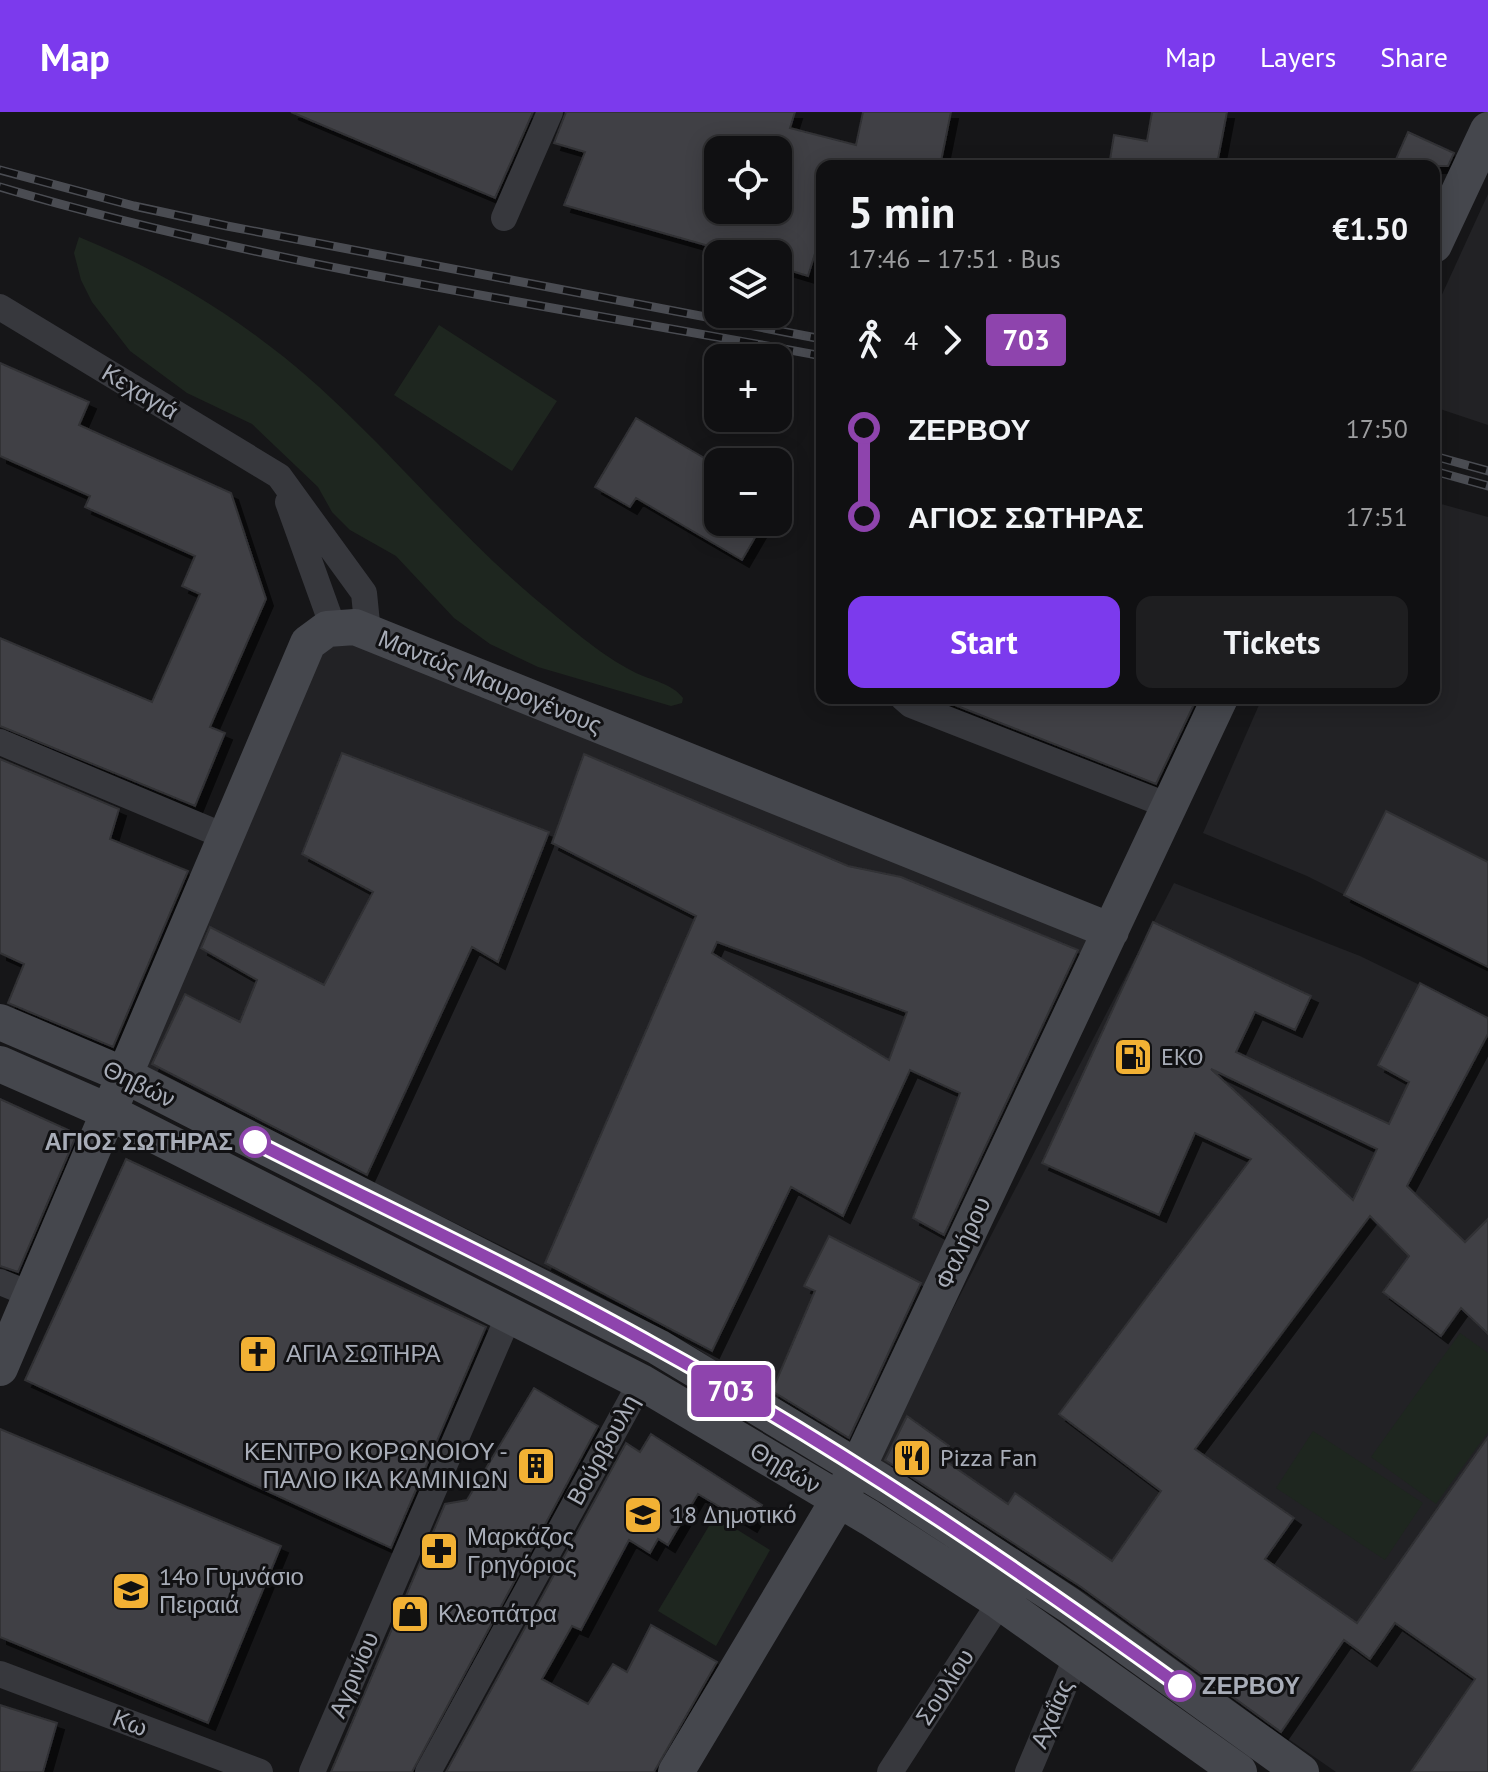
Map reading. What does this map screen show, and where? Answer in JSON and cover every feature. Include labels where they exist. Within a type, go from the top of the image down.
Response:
[{"type":"street","points":[[504,218],[550,112]]},
{"type":"street","points":[[1440,232],[1488,130]]},
{"type":"street","name":"Κεχαγιά","points":[[0,307],[279,476],[364,593],[368,608],[368,633]]},
{"type":"street","points":[[0,1368],[16,1289],[107,1111],[308,643],[333,627],[279,476]]},
{"type":"street","name":"Μαντώς Μαυρογένους","points":[[333,627],[355,627],[1111,931]]},
{"type":"street","points":[[910,704],[1169,806]]},
{"type":"street","name":"Φαλήρου","points":[[676,1772],[858,1467],[1217,704]]},
{"type":"street","points":[[0,742],[224,836]]},
{"type":"street","name":"Θηβών","points":[[0,1022],[122,1074],[658,1347],[858,1467],[1069,1605],[1301,1772]]},
{"type":"street","name":"Θηβών","points":[[0,1064],[107,1111],[641,1382],[840,1501],[1000,1602],[1239,1772]]},
{"type":"street","name":"Αγρινίου","points":[[312,1772],[510,1313]]},
{"type":"street","name":"Βούρβουλη","points":[[428,1772],[641,1382]]},
{"type":"street","name":"Σουλίου","points":[[890,1772],[1000,1602]]},
{"type":"street","name":"Αχαΐας","points":[[1028,1772],[1077,1656]]},
{"type":"street","name":"Κω","points":[[0,1674],[260,1772]]},
{"type":"shaded area","points":[[1488,194],[1488,425],[1440,409],[1440,299]]},
{"type":"shaded area","points":[[79,237],[172,282],[259,338],[331,398],[464,533],[533,597],[608,657],[674,689],[683,698],[682,703],[671,706],[538,667],[490,644],[454,618],[396,556],[350,530],[332,512],[318,487],[252,424],[187,393],[130,351],[92,302],[81,280],[74,253]]},
{"type":"shaded area","points":[[439,325],[557,401],[512,471],[394,395]]},
{"type":"shaded area","points":[[1440,504],[1488,517],[1488,967],[1307,876],[1203,833],[1259,704],[1440,704]]},
{"type":"shaded area","points":[[339,637],[1101,946],[852,1449],[654,1321],[138,1067],[314,660]]},
{"type":"shaded area","points":[[1174,883],[1360,956],[1488,1018],[1488,1772],[1336,1772],[1096,1606],[874,1461]]},
{"type":"shaded area","points":[[1460,1333],[1488,1353],[1488,1432],[1436,1504],[1371,1457]]},
{"type":"shaded area","points":[[1313,1431],[1423,1503],[1385,1560],[1276,1488]]},
{"type":"shaded area","points":[[715,1516],[770,1550],[716,1646],[658,1611]]},
{"type":"building","points":[[291,112],[533,112],[495,198]]},
{"type":"building","points":[[566,112],[795,112],[790,128],[856,145],[863,112],[951,112],[941,160],[816,160],[816,250],[808,276],[792,271],[792,240],[704,240],[704,245],[564,205],[585,152],[554,143]]},
{"type":"building","points":[[1152,112],[1227,112],[1218,159],[1110,160],[1114,135],[1147,141]]},
{"type":"building","points":[[1408,132],[1454,153],[1448,166],[1440,166],[1440,160],[1396,160]]},
{"type":"building","points":[[0,363],[89,402],[79,425],[231,493],[266,599],[210,727],[225,733],[195,806],[0,726],[0,638],[152,702],[200,594],[182,586],[195,556],[85,507],[90,496],[0,456]]},
{"type":"building","points":[[636,418],[704,458],[704,536],[756,536],[742,560],[636,498],[630,507],[595,487]]},
{"type":"building","points":[[952,704],[1194,704],[1156,784]]},
{"type":"building","points":[[342,753],[549,832],[498,962],[472,947],[367,1175],[152,1064],[185,994],[240,1022],[257,980],[201,948],[210,927],[324,985],[373,892],[302,854]]},
{"type":"building","points":[[584,754],[848,866],[901,877],[1078,950],[944,1235],[913,1218],[960,1093],[910,1070],[843,1216],[791,1187],[712,1351],[545,1263],[696,916],[552,843]],"holes":[[[717,942],[907,1012],[889,1060],[712,953]]]},
{"type":"building","points":[[0,759],[119,809],[110,839],[188,871],[113,1047],[8,1003],[24,964],[0,953]]},
{"type":"building","points":[[1386,811],[1488,862],[1488,967],[1344,895]]},
{"type":"building","points":[[1153,922],[1311,996],[1295,1030],[1255,1012],[1236,1052],[1389,1124],[1409,1082],[1378,1065],[1420,983],[1488,1018],[1488,1034],[1407,1186],[1465,1242],[1488,1219],[1488,1334],[1461,1308],[1441,1336],[1383,1292],[1409,1256],[1370,1216],[1195,1449],[1294,1518],[1265,1559],[1357,1623],[1488,1437],[1488,1772],[1411,1772],[1475,1679],[1395,1623],[1370,1659],[1344,1640],[1281,1732],[1081,1587],[885,1460],[907,1416],[949,1446],[940,1457],[1008,1504],[1015,1493],[1112,1561],[1161,1491],[1059,1414],[1251,1159],[1195,1133],[1159,1215],[1042,1163]],"holes":[[[1211,1069],[1377,1149],[1353,1200]]]},
{"type":"building","points":[[0,1099],[77,1134],[18,1272],[0,1266]]},
{"type":"building","name":"ΑΓΙΑ ΣΩΤΗΡΑ","points":[[126,1159],[486,1327],[391,1548],[25,1380]]},
{"type":"building","points":[[829,1236],[921,1283],[849,1438],[772,1391],[815,1291],[804,1286]]},
{"type":"building","points":[[534,1388],[598,1426],[412,1772],[331,1772],[445,1504],[467,1500]]},
{"type":"building","name":"14ο Γυμνάσιο Πειραιά","points":[[0,1429],[281,1546],[208,1723],[0,1637]]},
{"type":"building","points":[[651,1434],[762,1505],[750,1525],[698,1494],[668,1545],[658,1539],[650,1553],[629,1540],[581,1630],[572,1626],[542,1679],[588,1704],[613,1664],[627,1672],[651,1625],[717,1662],[654,1772],[446,1772],[626,1443],[640,1452]]},
{"type":"building","points":[[0,1705],[57,1723],[43,1772],[0,1772]]},
{"type":"railway","points":[[0,170],[134,206],[227,226],[816,338]]},
{"type":"railway","points":[[0,187],[101,215],[306,262],[816,355]]},
{"type":"railway","points":[[1440,458],[1488,471]]},
{"type":"railway","points":[[1440,473],[1488,486]]},
{"type":"bus line","name":"703","points":[[255,1142],[658,1347],[888,1486],[1069,1605],[1180,1686]]},
{"type":"place","name":"EKO","points":[[1133,1057]]},
{"type":"place","name":"ΑΓΙΟΣ ΣΩΤΗΡΑΣ","points":[[255,1142]]},
{"type":"place","name":"ΑΓΙΑ ΣΩΤΗΡΑ","points":[[258,1354]]},
{"type":"place","name":"Pizza Fan","points":[[912,1458]]},
{"type":"place","name":"ΚΕΝΤΡΟ ΚΟΡΩΝΟΙΟΥ - ΠΑΛΙΟ ΙΚΑ ΚΑΜΙΝΙΩΝ","points":[[536,1466]]},
{"type":"place","name":"18 Δημοτικό","points":[[643,1515]]},
{"type":"place","name":"Μαρκάζος Γρηγόριος","points":[[439,1551]]},
{"type":"place","name":"14ο Γυμνάσιο Πειραιά","points":[[131,1591]]},
{"type":"place","name":"Κλεοπάτρα","points":[[410,1614]]},
{"type":"place","name":"ΖΕΡΒΟΥ","points":[[1180,1686]]}]
